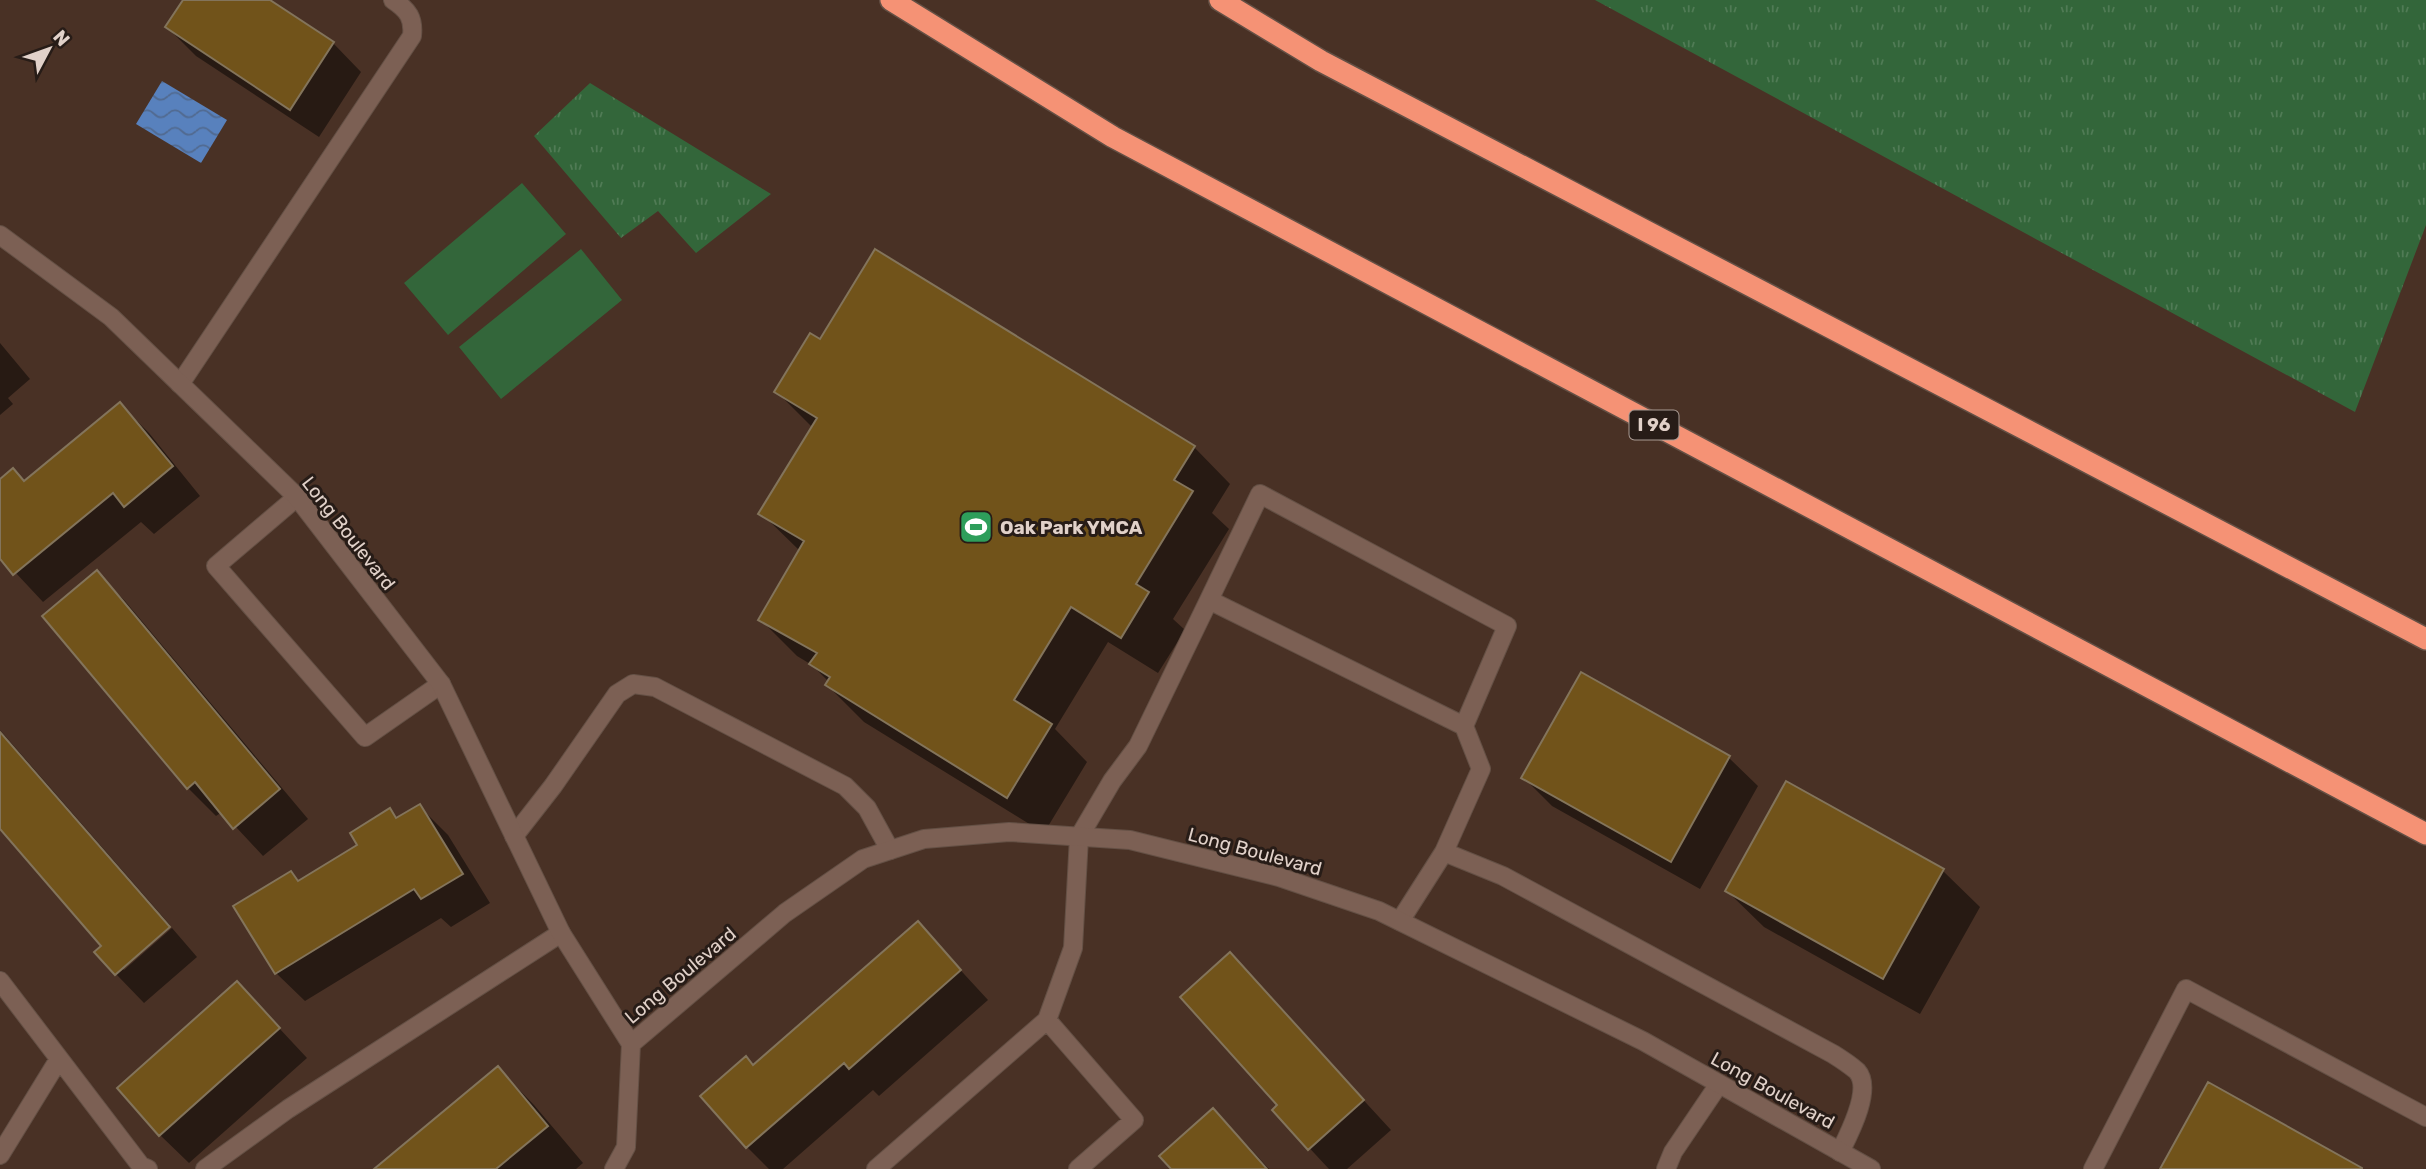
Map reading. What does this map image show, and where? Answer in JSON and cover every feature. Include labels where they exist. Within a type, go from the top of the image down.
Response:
[{"type":"highway","name":"I 96","points":[[891,0],[1113,137],[2426,835]]},
{"type":"highway","points":[[1220,0],[1321,61],[2426,639]]},
{"type":"street","points":[[180,384],[412,36],[410,16],[404,7],[393,0]]},
{"type":"street","name":"Long Boulevard","points":[[0,235],[111,317],[297,497],[440,684],[561,933],[631,1044],[626,1147],[614,1169]]},
{"type":"street","points":[[876,1169],[1047,1020],[1073,948],[1079,837],[1112,780],[1138,746],[1260,494],[1507,626],[1464,726]]},
{"type":"street","points":[[297,497],[216,566],[365,737],[440,684]]},
{"type":"street","points":[[1209,600],[1464,726],[1481,769],[1444,852],[1400,921]]},
{"type":"street","points":[[514,836],[553,786],[617,694],[633,684],[655,687],[845,786],[867,808],[890,850]]},
{"type":"street","name":"Long Boulevard","points":[[631,1044],[785,913],[863,859],[925,839],[1009,832],[1130,840],[1279,877],[1379,911],[1643,1041],[1871,1169]]},
{"type":"street","points":[[1444,852],[1503,876],[1833,1054],[1858,1073],[1863,1090],[1854,1125],[1840,1152]]},
{"type":"street","points":[[205,1169],[288,1109],[561,933]]},
{"type":"street","points":[[0,981],[141,1166],[148,1169]]},
{"type":"street","points":[[2093,1169],[2186,989],[2426,1117]]},
{"type":"street","points":[[1047,1020],[1134,1120],[1078,1169]]},
{"type":"street","points":[[0,1155],[59,1059]]},
{"type":"street","points":[[1666,1169],[1673,1152],[1719,1084]]},
{"type":"green space","points":[[1595,0],[2426,0],[2426,225],[2355,412]]},
{"type":"green space","points":[[590,83],[771,194],[696,253],[658,211],[621,238],[534,136]]},
{"type":"green space","points":[[522,183],[566,234],[448,335],[404,283]]},
{"type":"green space","points":[[581,249],[622,300],[501,399],[459,347]]},
{"type":"water","points":[[162,81],[227,120],[201,163],[136,124]]},
{"type":"building","points":[[183,0],[270,0],[334,42],[290,110],[165,27]]},
{"type":"building","name":"Oak Park YMCA","points":[[875,249],[1195,446],[1174,480],[1193,491],[1136,584],[1149,592],[1121,638],[1071,607],[1014,700],[1052,724],[1007,798],[825,685],[830,677],[809,664],[817,653],[758,620],[804,541],[758,514],[817,418],[774,392],[810,333],[820,339]]},
{"type":"building","points":[[120,402],[173,466],[124,507],[113,493],[13,575],[0,559],[0,479],[13,468],[24,481]]},
{"type":"building","points":[[97,570],[280,789],[233,829],[195,782],[187,789],[42,616]]},
{"type":"building","points":[[1581,672],[1730,756],[1671,862],[1521,778]]},
{"type":"building","points":[[0,732],[170,927],[115,975],[94,952],[101,946],[0,829]]},
{"type":"building","points":[[1786,781],[1944,869],[1883,979],[1725,891]]},
{"type":"building","points":[[420,804],[463,874],[421,899],[414,889],[275,974],[233,906],[291,871],[298,881],[357,845],[350,833],[390,808],[396,818]]},
{"type":"building","points":[[918,921],[961,970],[849,1069],[844,1063],[746,1148],[700,1096],[746,1056],[753,1065]]},
{"type":"building","points":[[1230,952],[1364,1100],[1308,1150],[1272,1110],[1277,1105],[1180,997]]},
{"type":"building","points":[[237,981],[280,1028],[159,1136],[117,1088]]},
{"type":"building","points":[[498,1066],[548,1126],[496,1169],[374,1169]]},
{"type":"building","points":[[2208,1082],[2362,1168],[2362,1169],[2160,1169]]},
{"type":"building","points":[[1213,1108],[1267,1169],[1171,1169],[1159,1156]]},
{"type":"place","name":"Oak Park YMCA","points":[[976,527]]}]
